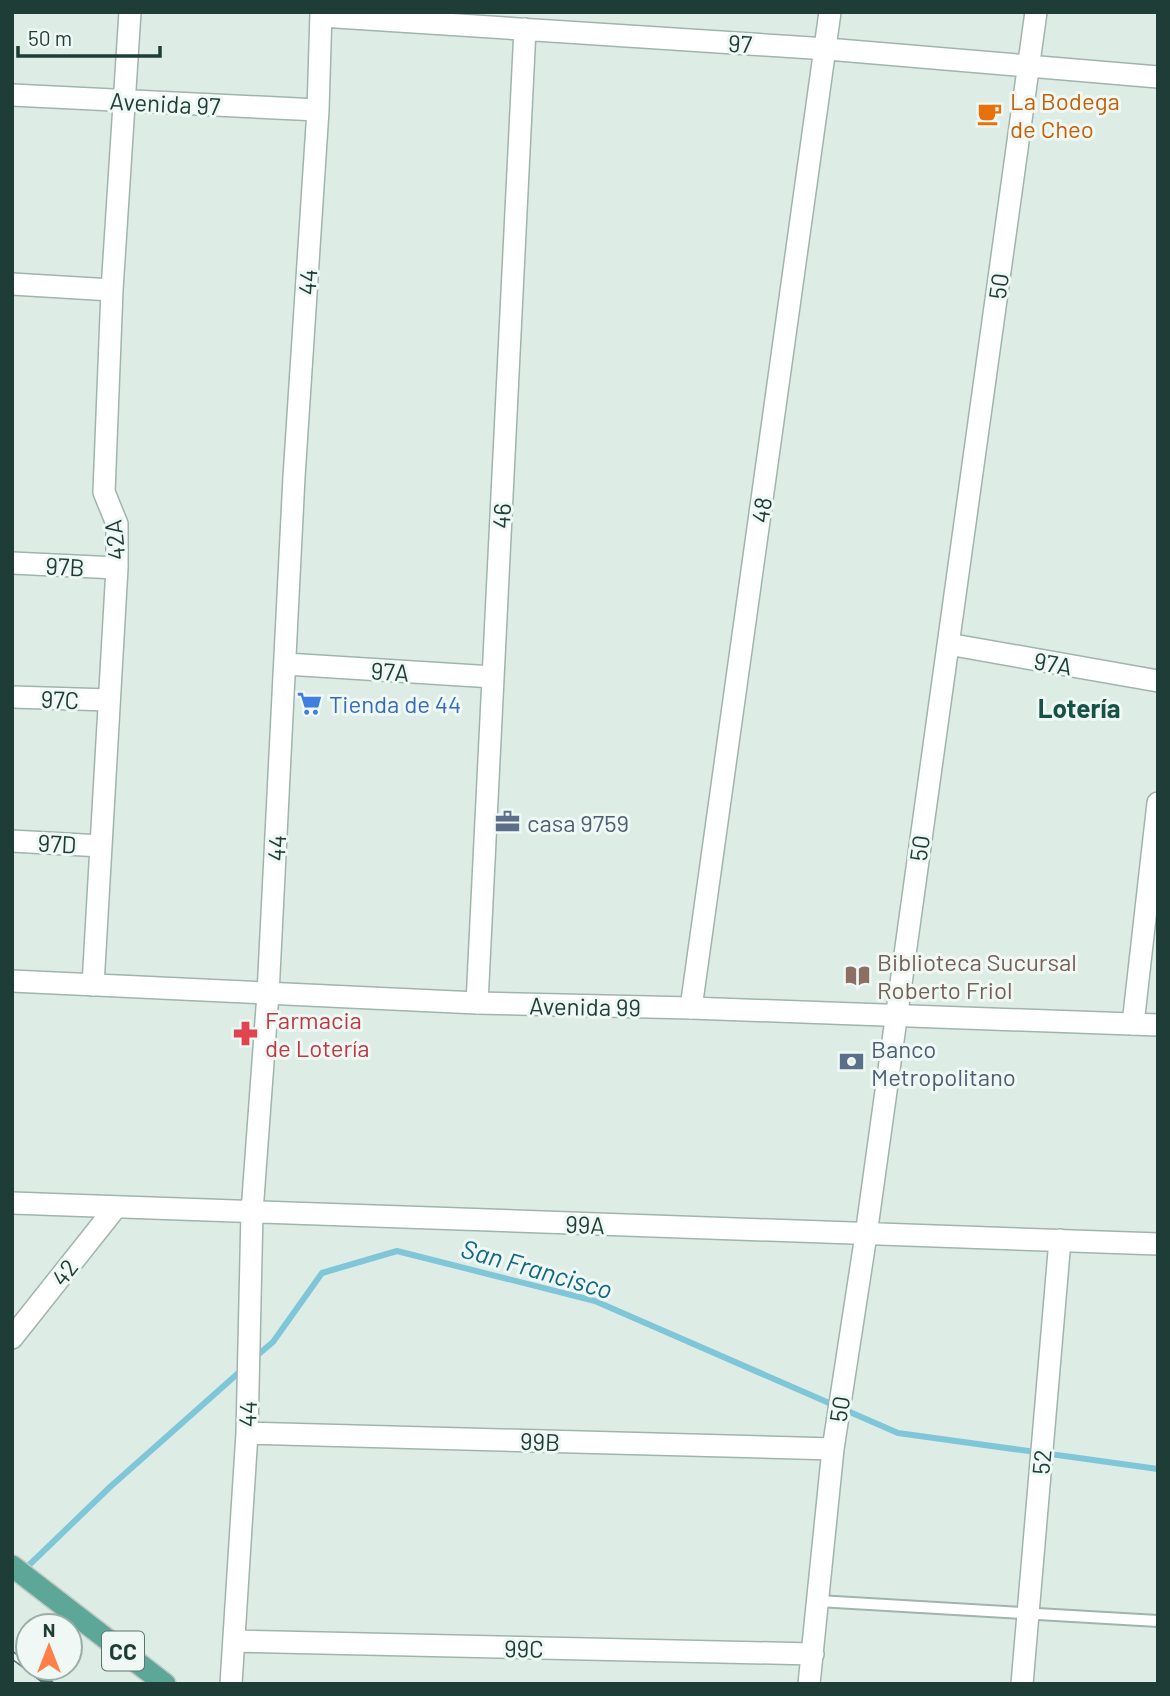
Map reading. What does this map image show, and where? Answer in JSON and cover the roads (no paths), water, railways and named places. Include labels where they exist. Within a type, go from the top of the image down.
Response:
[{"type":"main road","name":"CC","points":[[12,1566],[165,1684]]},
{"type":"street","name":"42A","points":[[93,985],[117,568],[117,524],[104,492],[130,12]]},
{"type":"street","name":"48","points":[[691,1008],[827,49],[830,12]]},
{"type":"street","name":"50","points":[[809,1684],[833,1449],[866,1235],[1036,12]]},
{"type":"street","name":"97","points":[[321,14],[525,29],[564,22],[827,49],[1158,77]]},
{"type":"street","name":"44","points":[[232,1684],[247,1433],[252,1212],[268,994],[294,477],[318,110],[321,14]]},
{"type":"street","name":"46","points":[[477,1003],[525,29]]},
{"type":"street","name":"Avenida 97","points":[[12,95],[318,110]]},
{"type":"street","points":[[12,285],[113,290]]},
{"type":"street","name":"97B","points":[[12,563],[117,568]]},
{"type":"street","name":"97A","points":[[948,644],[1158,681]]},
{"type":"street","name":"97A","points":[[286,664],[494,677]]},
{"type":"street","name":"97C","points":[[12,697],[109,700]]},
{"type":"street","points":[[1133,1024],[1158,803]]},
{"type":"street","name":"97D","points":[[12,841],[101,846]]},
{"type":"street","name":"Avenida 99","points":[[12,981],[477,1003],[691,1008],[1158,1026]]},
{"type":"street","name":"99A","points":[[12,1203],[1158,1244]]},
{"type":"street","name":"42","points":[[12,1338],[116,1207]]},
{"type":"street","name":"52","points":[[1022,1684],[1060,1240]]},
{"type":"street","name":"99B","points":[[247,1433],[833,1449]]},
{"type":"street","name":"99C","points":[[234,1641],[814,1654]]},
{"type":"lane","points":[[818,1601],[1158,1621]]},
{"type":"waterway","name":"San Francisco","points":[[254,1358],[273,1342],[322,1273],[397,1251],[595,1301],[898,1433],[1158,1469]]},
{"type":"waterway","name":"San Francisco","points":[[25,1569],[110,1487],[244,1368]]},
{"type":"place","name":"La Bodega de Cheo","points":[[990,114]]},
{"type":"place","name":"Tienda de 44","points":[[309,703]]},
{"type":"place","name":"casa 9759","points":[[507,822]]},
{"type":"place","name":"Biblioteca Sucursal Roberto Friol","points":[[857,975]]},
{"type":"place","name":"Farmacia de Lotería","points":[[245,1033]]},
{"type":"place","name":"Banco Metropolitano","points":[[851,1062]]},
{"type":"district","name":"Lotería","points":[[1079,707]]}]
